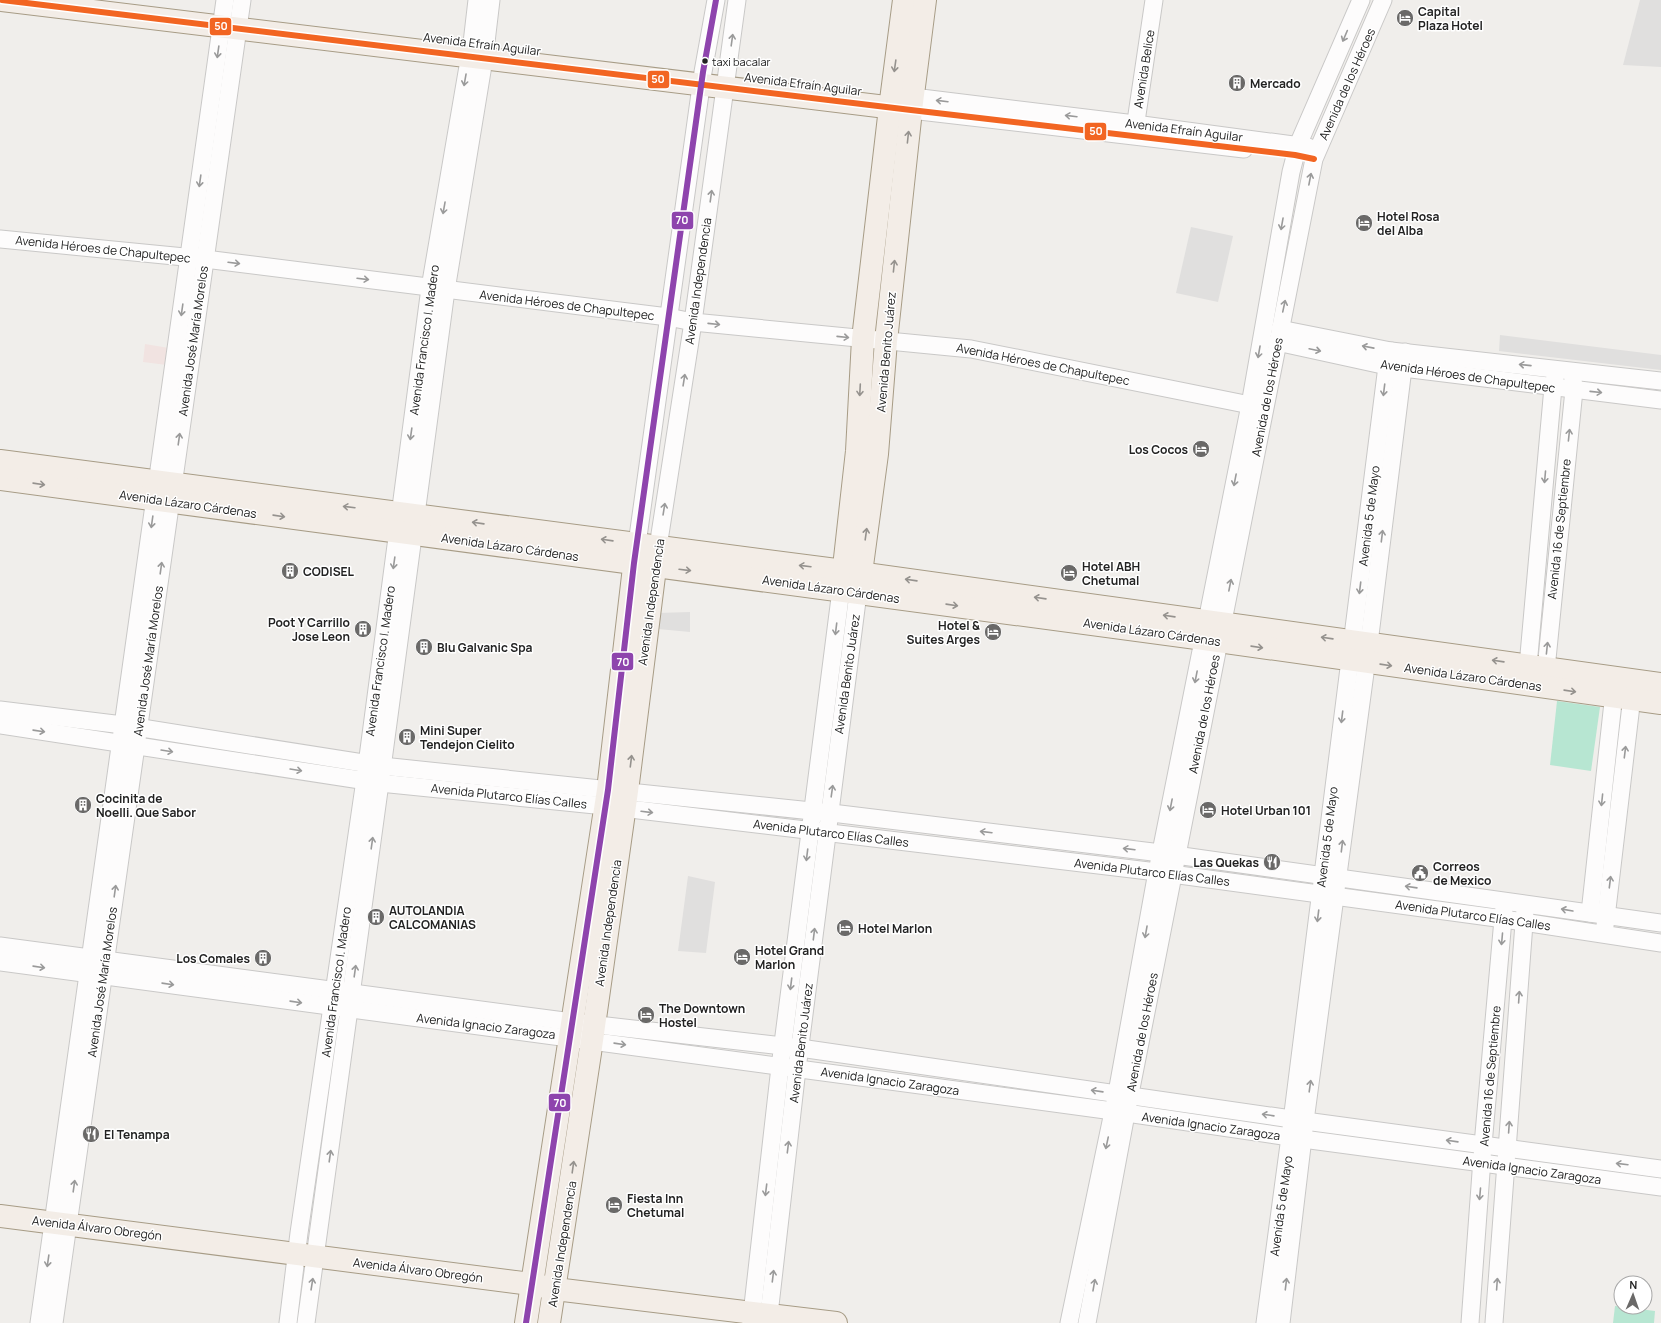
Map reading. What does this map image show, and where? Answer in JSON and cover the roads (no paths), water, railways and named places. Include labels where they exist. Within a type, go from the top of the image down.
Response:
[{"type":"main road","name":"Avenida Efraín Aguilar","points":[[2,0],[232,14]]},
{"type":"main road","name":"Avenida Efraín Aguilar","points":[[121,0],[232,14],[477,51],[912,104]]},
{"type":"main road","name":"Avenida Benito Juárez","points":[[864,477],[863,338],[890,101],[904,0]]},
{"type":"main road","name":"Avenida Benito Juárez","points":[[851,582],[864,477],[886,341],[925,0]]},
{"type":"main road","points":[[899,38],[918,56]]},
{"type":"main road","points":[[877,214],[900,216]]},
{"type":"main road","name":"Avenida Lázaro Cárdenas","points":[[0,461],[164,492]]},
{"type":"main road","name":"Avenida Lázaro Cárdenas","points":[[0,479],[164,492],[851,582],[1623,688],[1661,684]]},
{"type":"main road","name":"Avenida Independencia","points":[[549,1323],[563,1240],[593,1032],[616,799],[646,555]]},
{"type":"main road","name":"Avenida Lázaro Cárdenas","points":[[1623,688],[1661,704]]},
{"type":"main road","name":"Avenida Independencia","points":[[526,1323],[571,1030],[616,799]]},
{"type":"main road","points":[[558,1115],[581,1117]]},
{"type":"main road","name":"Avenida Álvaro Obregón","points":[[0,1216],[531,1284],[555,1289],[760,1318],[836,1323]]},
{"type":"main road","points":[[539,1236],[563,1240]]},
{"type":"street","name":"Avenida Francisco I. Madero","points":[[476,0],[477,51]]},
{"type":"street","name":"Avenida Francisco I. Madero","points":[[288,1323],[306,1255],[351,1001],[374,773],[438,289],[477,51],[491,0]]},
{"type":"street","name":"Avenida Independencia","points":[[646,555],[668,317],[716,0]]},
{"type":"street","name":"Avenida Independencia","points":[[646,555],[693,322],[738,0]]},
{"type":"street","name":"Avenida Belice","points":[[1134,130],[1154,0]]},
{"type":"street","name":"Avenida de los Héroes","points":[[1213,631],[1250,405],[1290,180],[1297,150],[1361,0]]},
{"type":"street","name":"Avenida de los Héroes","points":[[1087,1323],[1120,1112],[1165,874],[1213,631],[1316,154],[1384,0]]},
{"type":"street","name":"Avenida José María Morelos","points":[[54,1323],[61,1223],[232,14]]},
{"type":"street","name":"Avenida Efraín Aguilar","points":[[912,104],[1297,150],[1316,154]]},
{"type":"street","points":[[681,231],[705,234]]},
{"type":"street","name":"Avenida Héroes de Chapultepec","points":[[0,239],[197,258],[668,317],[693,322],[971,349],[1250,405]]},
{"type":"street","name":"Avenida Héroes de Chapultepec","points":[[1278,335],[1396,359],[1553,387],[1661,400]]},
{"type":"street","name":"Avenida Héroes de Chapultepec","points":[[1396,359],[1565,370],[1661,381]]},
{"type":"street","name":"Avenida 5 de Mayo","points":[[1265,1323],[1299,1120],[1396,359]]},
{"type":"street","name":"Avenida 16 de Septiembre","points":[[1536,676],[1553,387],[1565,370]]},
{"type":"street","name":"Avenida 16 de Septiembre","points":[[1536,676],[1574,390],[1565,370]]},
{"type":"street","name":"Avenida Benito Juárez","points":[[760,1318],[780,1067],[821,812],[851,582]]},
{"type":"street","points":[[1604,934],[1598,915],[1623,688]]},
{"type":"street","name":"Avenida Plutarco Elías Calles","points":[[0,710],[131,726],[374,773]]},
{"type":"street","name":"Avenida Plutarco Elías Calles","points":[[0,726],[128,744],[374,773],[616,799],[821,812],[1169,854],[1661,923]]},
{"type":"street","name":"Avenida Francisco I. Madero","points":[[306,1323],[306,1255],[334,990],[374,773]]},
{"type":"street","name":"Avenida Plutarco Elías Calles","points":[[616,799],[818,831],[1012,854],[1328,895],[1504,919],[1661,943]]},
{"type":"street","name":"Avenida Benito Juárez","points":[[760,1318],[800,1048],[818,831]]},
{"type":"street","points":[[1012,854],[1016,836]]},
{"type":"street","name":"Avenida 16 de Septiembre","points":[[1470,1323],[1482,1163],[1504,919],[1504,900]]},
{"type":"street","name":"Avenida 16 de Septiembre","points":[[1494,1323],[1526,903]]},
{"type":"street","name":"Avenida Ignacio Zaragoza","points":[[0,946],[97,967],[333,1008],[351,1001]]},
{"type":"street","name":"Avenida Ignacio Zaragoza","points":[[0,962],[97,967],[334,990],[351,1001],[571,1030],[800,1048],[1299,1120],[1661,1169]]},
{"type":"street","name":"Avenida Ignacio Zaragoza","points":[[593,1032],[780,1067],[1120,1112],[1296,1138],[1661,1188]]},
{"type":"street","points":[[1208,1125],[1211,1107]]},
{"type":"street","name":"Avenida de los Héroes","points":[[1069,1323],[1120,1112]]},
{"type":"street","name":"Avenida 5 de Mayo","points":[[1281,1323],[1296,1138]]},
{"type":"street","name":"Avenida José María Morelos","points":[[39,1323],[61,1223]]},
{"type":"place","name":"Capital Plaza Hotel","points":[[1405,18]]},
{"type":"place","name":"taxi bacalar","points":[[705,61]]},
{"type":"place","name":"Mercado","points":[[1237,83]]},
{"type":"place","name":"Hotel Rosa del Alba","points":[[1364,223]]},
{"type":"place","name":"Los Cocos","points":[[1201,449]]},
{"type":"place","name":"CODISEL","points":[[290,571]]},
{"type":"place","name":"Hotel ABH Chetumal","points":[[1069,573]]},
{"type":"place","name":"Poot Y Carrillo Jose Leon","points":[[363,629]]},
{"type":"place","name":"Hotel & Suites Arges","points":[[993,632]]},
{"type":"place","name":"Blu Galvanic Spa","points":[[424,647]]},
{"type":"place","name":"Mini Super Tendejon Cielito","points":[[407,737]]},
{"type":"place","name":"Cocinita de Noelli. Que Sabor","points":[[83,805]]},
{"type":"place","name":"Hotel Urban 101","points":[[1208,810]]},
{"type":"place","name":"Las Quekas","points":[[1272,862]]},
{"type":"place","name":"Correos de Mexico","points":[[1420,873]]},
{"type":"place","name":"AUTOLANDIA CALCOMANIAS","points":[[376,917]]},
{"type":"place","name":"Hotel Marlon","points":[[845,928]]},
{"type":"place","name":"Hotel Grand Marlon","points":[[742,957]]},
{"type":"place","name":"Los Comales","points":[[263,958]]},
{"type":"place","name":"The Downtown Hostel","points":[[646,1015]]},
{"type":"place","name":"El Tenampa","points":[[91,1134]]},
{"type":"place","name":"Fiesta Inn Chetumal","points":[[614,1205]]}]
